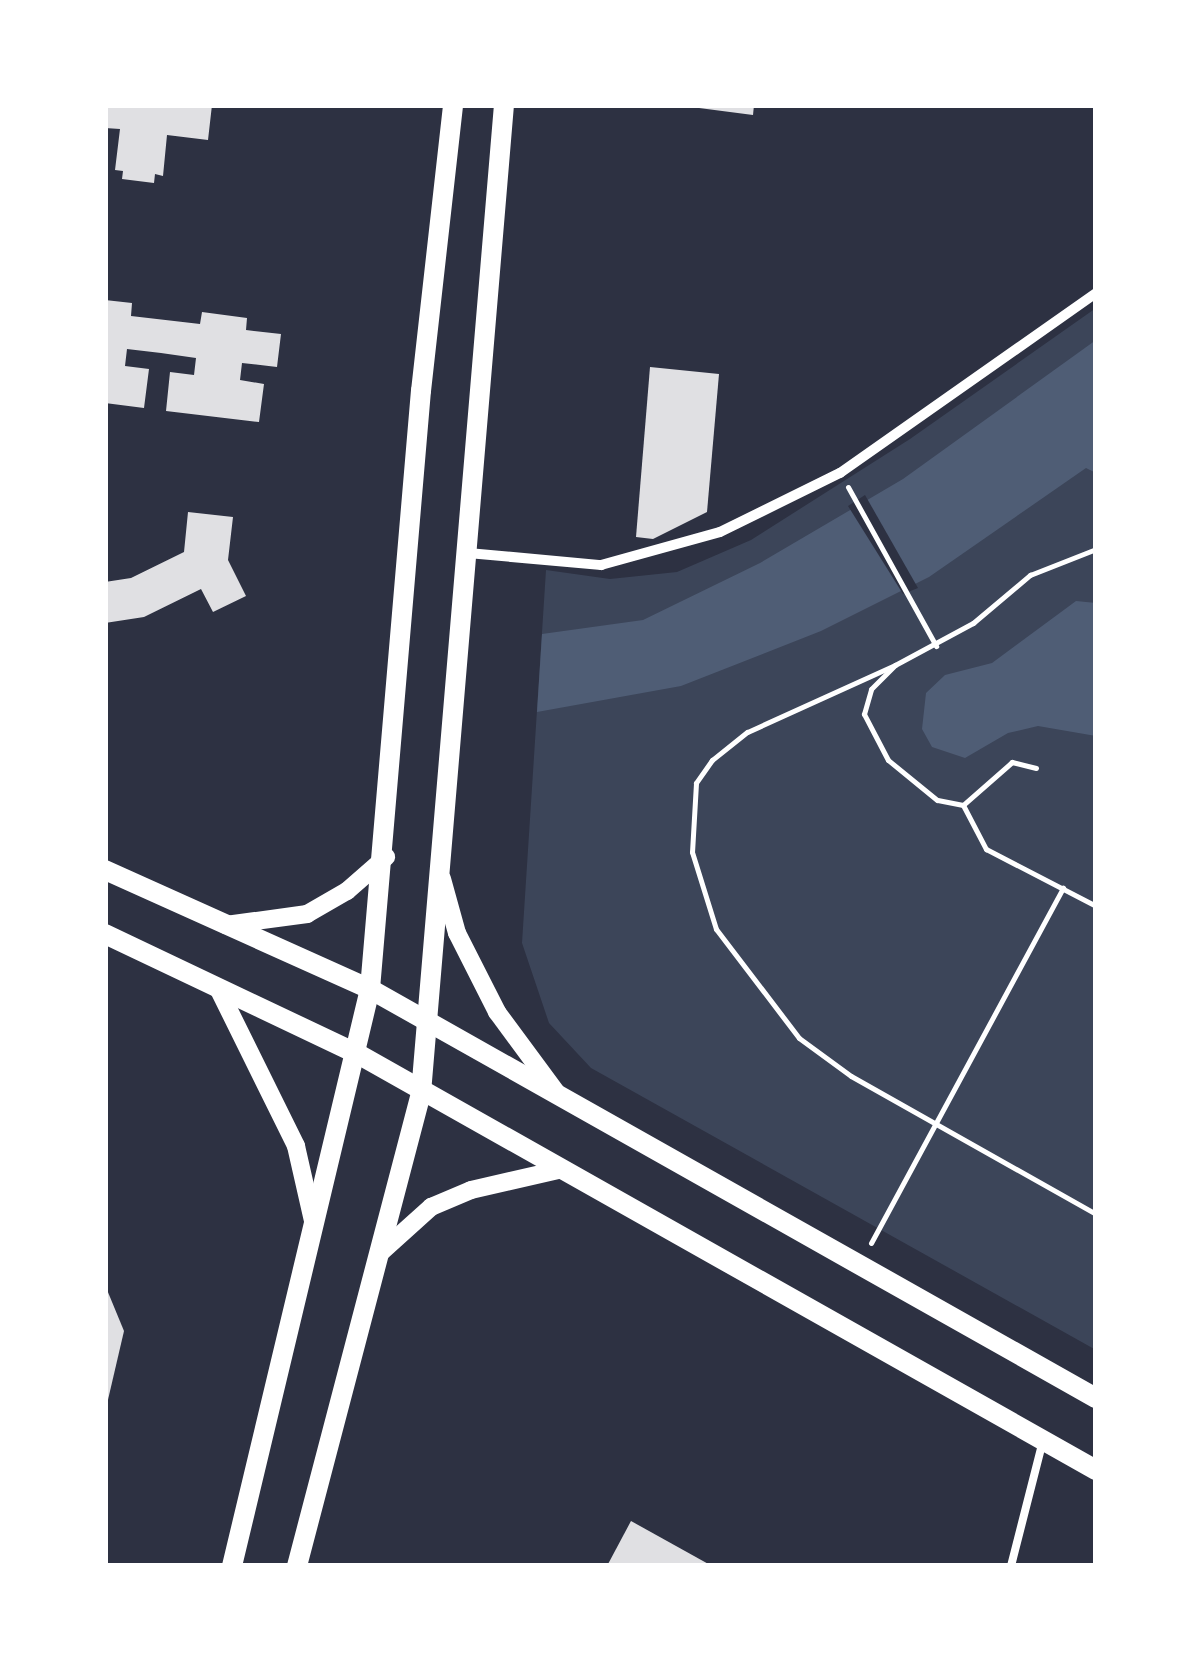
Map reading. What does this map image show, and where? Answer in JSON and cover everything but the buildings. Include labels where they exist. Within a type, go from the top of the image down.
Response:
[{"type":"main road","points":[[232,1566],[358,1054],[370,989],[386,856],[421,391],[453,105]]},
{"type":"main road","points":[[297,1566],[421,1093],[504,105]]},
{"type":"main road","points":[[105,870],[370,989],[429,1020],[1096,1398]]},
{"type":"main road","points":[[105,934],[358,1054],[421,1093],[1096,1470]]},
{"type":"street","points":[[468,554],[602,565],[720,532],[840,474],[1096,293]]},
{"type":"street","points":[[226,924],[307,914],[347,891],[386,856]]},
{"type":"street","points":[[441,878],[456,933],[496,1012],[559,1097]]},
{"type":"street","points":[[219,990],[296,1146],[314,1226]]},
{"type":"street","points":[[380,1253],[431,1206],[470,1190],[563,1169]]},
{"type":"lane","points":[[1011,1566],[1044,1440]]},
{"type":"path","points":[[852,495],[936,646]]},
{"type":"path","points":[[1096,549],[1030,575],[936,646],[747,732],[712,760],[696,783],[692,852],[716,929],[799,1038],[851,1076],[1096,1214]]},
{"type":"path","points":[[895,665],[871,689],[864,714],[888,760],[914,785],[937,800],[963,805]]},
{"type":"path","points":[[963,805],[1012,762],[1036,768]]},
{"type":"path","points":[[963,805],[986,849],[1096,906]]},
{"type":"path","points":[[860,1264],[1063,888]]},
{"type":"shaded area","points":[[1096,308],[1096,1350],[591,1068],[549,1023],[522,943],[546,570],[610,579],[677,572],[751,540],[910,439]]},
{"type":"shaded area","points":[[1096,340],[1096,473],[1086,468],[929,577],[821,631],[681,686],[537,712],[542,634],[643,620],[760,563],[903,479]]},
{"type":"shaded area","points":[[1076,601],[1096,603],[1096,736],[1038,726],[1008,733],[965,758],[932,747],[922,729],[926,693],[945,675],[992,663]]},
{"type":"pier","points":[[865,495],[918,588],[903,594],[848,506]]}]
